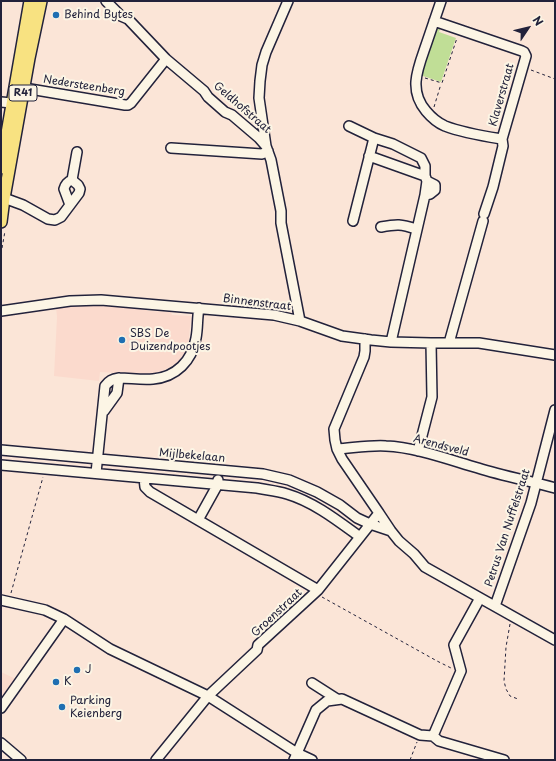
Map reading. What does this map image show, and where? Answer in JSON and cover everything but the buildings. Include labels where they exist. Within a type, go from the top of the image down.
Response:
[{"type":"main road","name":"R41","points":[[1,168],[6,114],[12,103],[30,1]]},
{"type":"main road","name":"R41","points":[[1,222],[29,58],[41,1]]},
{"type":"street","name":"Geldhofstraat","points":[[106,1],[121,16],[128,19],[166,59],[204,90],[208,97],[225,112],[232,115],[259,138],[267,148],[280,204],[281,223],[300,321]]},
{"type":"street","points":[[171,148],[262,154],[267,148],[259,98],[262,65],[288,1]]},
{"type":"street","points":[[441,1],[417,75],[416,84],[418,98],[422,107],[431,116],[444,125],[458,130],[502,139]]},
{"type":"street","name":"Klaverstraat","points":[[434,21],[524,52],[526,58],[502,139],[503,146],[495,180],[449,343]]},
{"type":"street","name":"Nedersteenberg","points":[[24,88],[128,105],[166,59]]},
{"type":"street","points":[[1,102],[12,103]]},
{"type":"street","points":[[349,126],[374,138],[393,144],[421,158],[425,166],[425,195],[391,342]]},
{"type":"street","points":[[353,221],[374,138]]},
{"type":"street","points":[[4,198],[23,205],[48,219],[55,220],[61,217],[70,205],[64,192],[64,186],[72,180],[77,152]]},
{"type":"street","points":[[369,156],[426,178]]},
{"type":"street","points":[[381,226],[402,224],[416,229]]},
{"type":"street","name":"Binnenstraat","points":[[1,311],[70,301],[101,300],[274,315],[300,321],[342,336],[391,342],[480,343],[554,352]]},
{"type":"street","points":[[96,473],[103,412],[117,393],[119,378],[161,378],[179,369],[192,353],[196,339],[198,308]]},
{"type":"street","points":[[365,339],[364,357],[334,429],[337,449],[342,459],[391,531],[425,567],[555,640]]},
{"type":"street","points":[[418,451],[432,397],[431,343]]},
{"type":"street","name":"Petrus Van Nuffelstraat","points":[[495,606],[531,503],[555,410]]},
{"type":"street","name":"Arendsveld","points":[[337,449],[387,446],[418,451],[555,488]]},
{"type":"street","name":"Mijlbekelaan","points":[[1,450],[263,474],[289,480],[317,492],[340,505],[357,518],[391,531]]},
{"type":"street","points":[[1,465],[218,484],[256,488],[288,494],[316,506],[360,537]]},
{"type":"street","points":[[198,520],[218,484],[218,471]]},
{"type":"street","points":[[144,478],[146,487],[150,492],[317,592]]},
{"type":"street","name":"Groenstraat","points":[[156,760],[208,696],[257,650],[258,645],[317,592],[379,514]]},
{"type":"street","points":[[433,736],[461,671],[454,645],[480,598]]},
{"type":"street","points":[[5,601],[45,610],[64,619],[110,649],[208,696],[295,757],[312,760]]},
{"type":"street","points":[[1,708],[64,619]]},
{"type":"street","points":[[312,683],[337,699]]},
{"type":"street","points":[[295,757],[316,710],[327,701],[342,699],[420,735],[433,736],[439,741],[504,760]]},
{"type":"street","points":[[1,743],[21,760]]},
{"type":"path","points":[[431,116],[460,30]]},
{"type":"path","points":[[522,69],[534,71],[555,79]]},
{"type":"path","points":[[417,75],[442,83]]},
{"type":"path","points":[[5,601],[21,554],[45,470]]},
{"type":"path","points":[[317,592],[436,661],[461,671]]},
{"type":"path","points":[[512,616],[506,647],[504,681],[510,696],[518,699]]},
{"type":"path","points":[[410,760],[420,735]]},
{"type":"shaded area","name":"SBS De Duizendpootjes","points":[[100,306],[147,309],[147,311],[171,312],[172,315],[191,316],[188,347],[180,362],[154,375],[100,372],[99,381],[54,376],[57,317],[56,307]]},
{"type":"shaded area","points":[[1,672],[20,681],[1,708]]},
{"type":"green space","points":[[436,26],[441,27],[439,32],[456,38],[441,82],[420,75]]},
{"type":"place","name":"Behind Bytes","points":[[56,15]]},
{"type":"place","name":"SBS De Duizendpootjes","points":[[122,340]]},
{"type":"place","name":"J","points":[[77,670]]},
{"type":"place","name":"K","points":[[56,682]]},
{"type":"place","name":"Parking Keienberg","points":[[62,707]]}]
